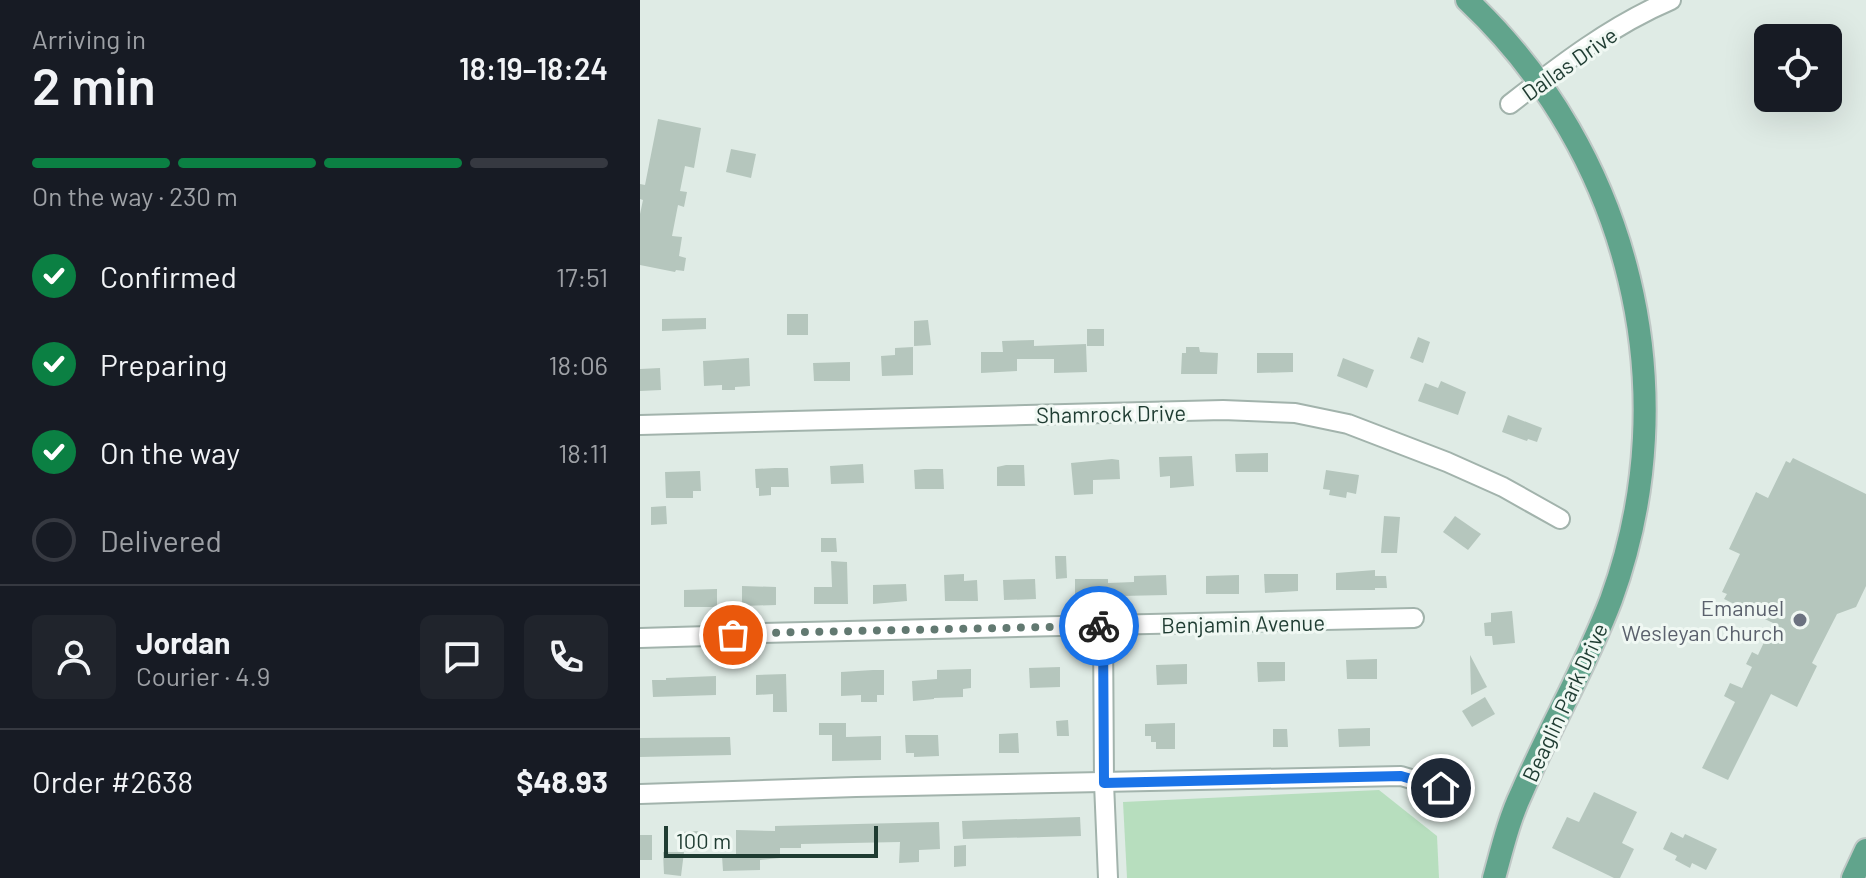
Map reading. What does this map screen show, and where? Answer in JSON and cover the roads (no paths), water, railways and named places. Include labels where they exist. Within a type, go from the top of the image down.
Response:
[{"type":"main road","name":"Beaglin Park Drive","points":[[1467,0],[1516,51],[1539,82],[1579,144],[1606,202],[1634,297],[1641,336],[1646,403],[1643,463],[1634,520],[1617,581],[1587,658],[1521,792],[1494,878]]},
{"type":"main road","points":[[1853,878],[1866,850]]},
{"type":"street","name":"Dallas Drive","points":[[1510,104],[1629,21],[1671,0]]},
{"type":"street","name":"Shamrock Drive","points":[[640,425],[1223,410],[1295,413],[1348,424],[1433,456],[1503,487],[1560,519]]},
{"type":"street","name":"Benjamin Avenue","points":[[640,638],[1414,618]]},
{"type":"street","points":[[1103,626],[1108,878]]},
{"type":"street","points":[[640,794],[1401,776],[1441,788]]},
{"type":"place","name":"Emanuel Wesleyan Church","points":[[1800,620]]}]
